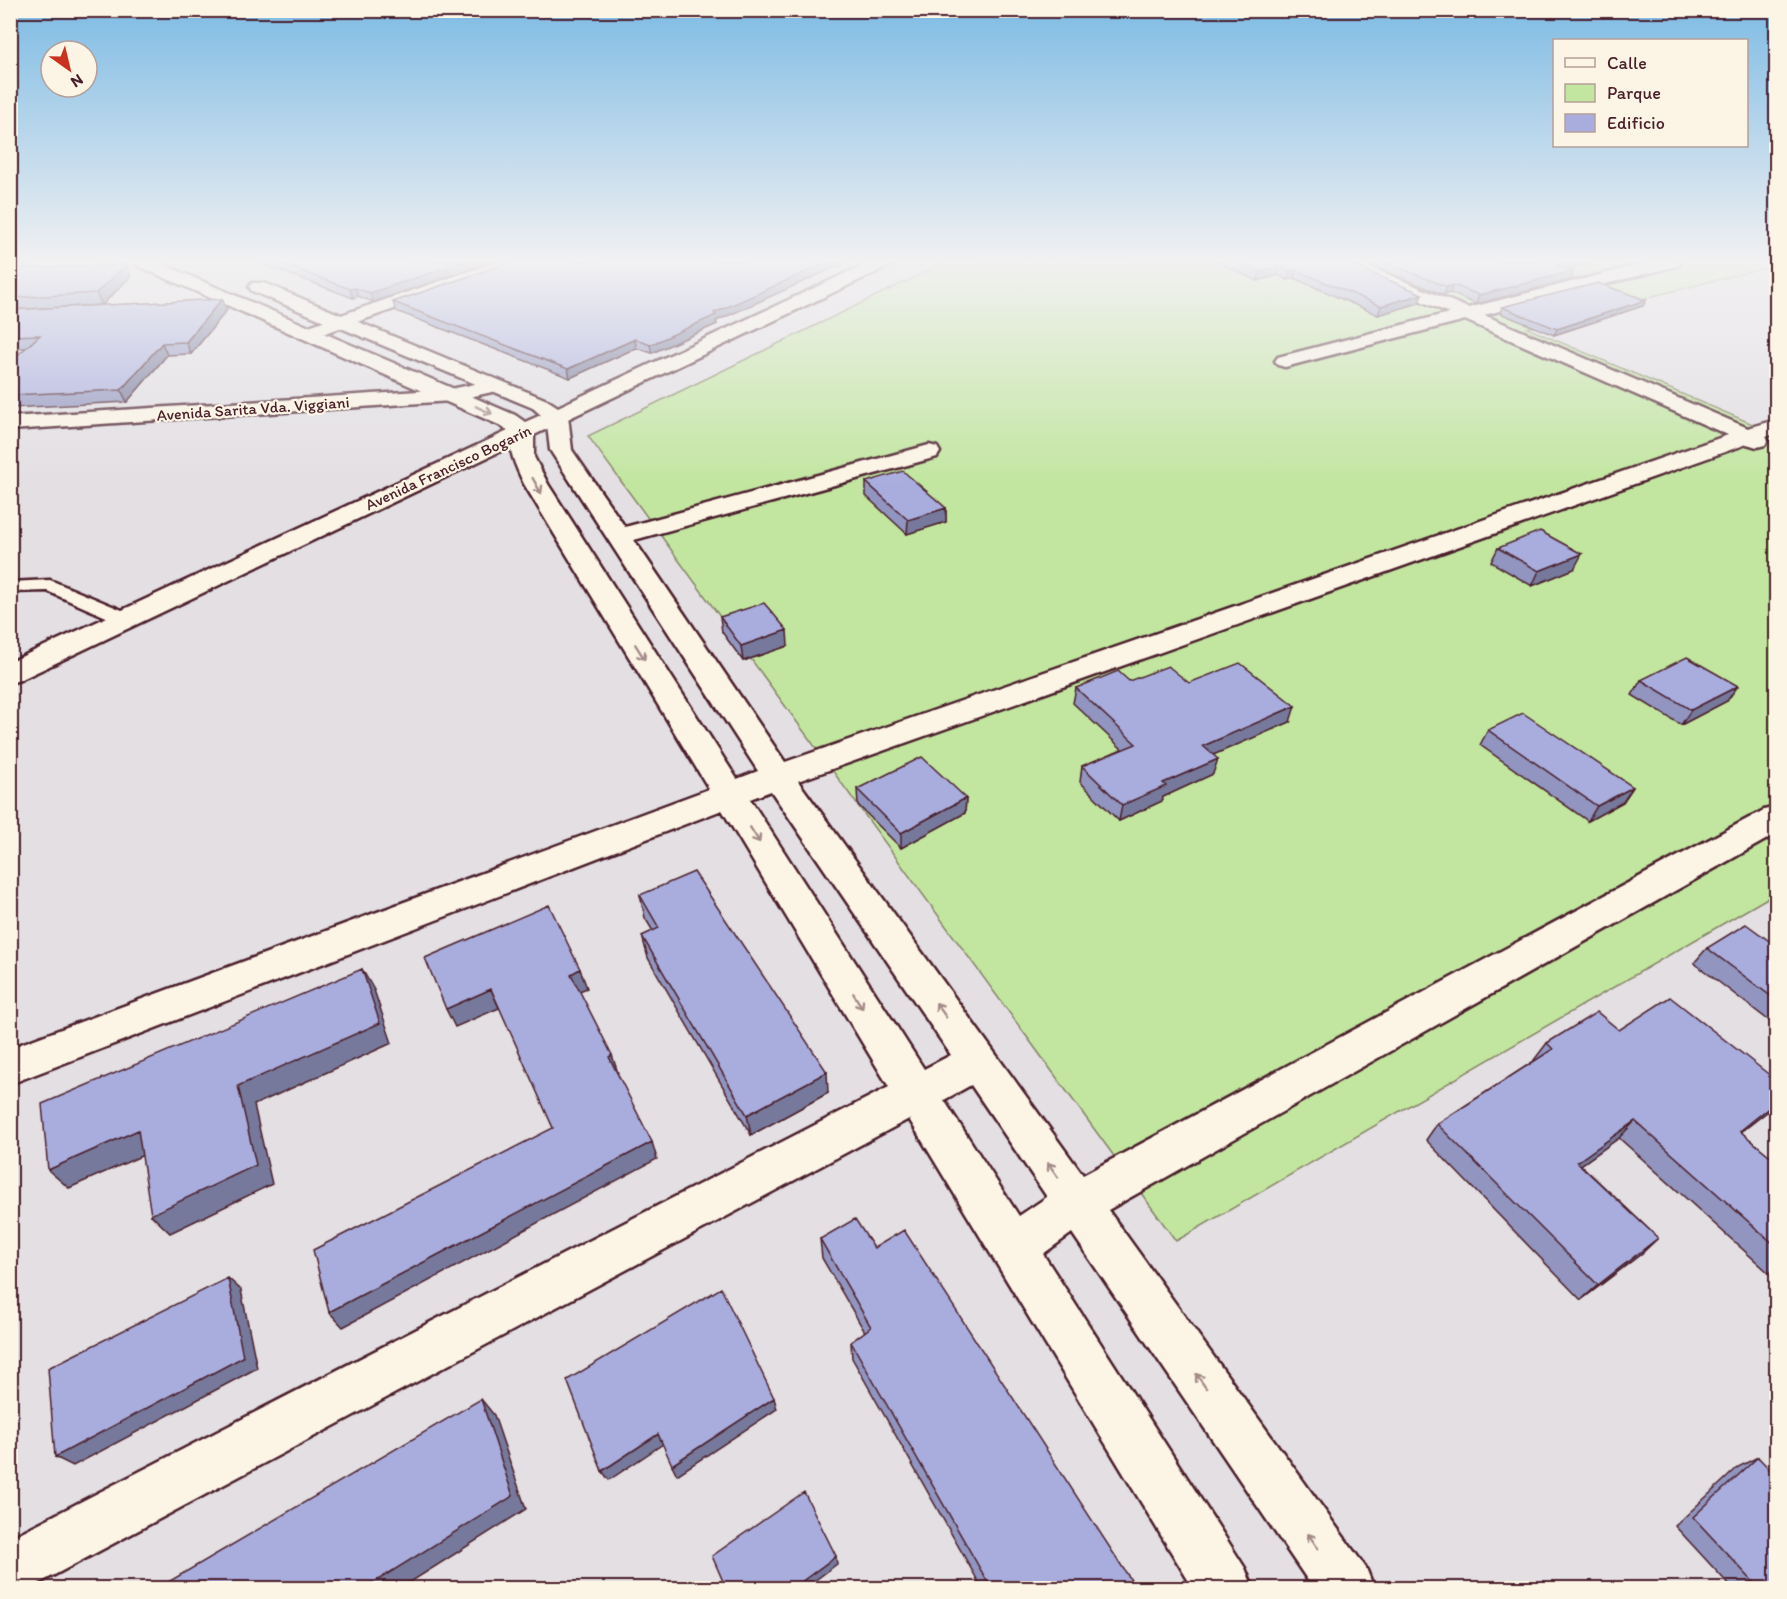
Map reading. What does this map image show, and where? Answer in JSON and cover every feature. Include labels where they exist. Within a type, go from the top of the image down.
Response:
[{"type":"street","points":[[313,336],[507,420],[540,424],[561,450],[778,776],[1346,1588]]},
{"type":"street","points":[[375,336],[540,404],[540,424],[523,457],[536,484],[1225,1588]]},
{"type":"street","name":"Avenida Francisco Bogarín","points":[[10,674],[727,336]]},
{"type":"street","points":[[1285,361],[1383,336]]},
{"type":"street","points":[[1521,336],[1762,431],[1776,449]]},
{"type":"street","name":"Avenida Sarita Vda. Viggiani","points":[[10,424],[451,395],[494,386]]},
{"type":"street","points":[[10,1066],[778,776],[1762,431]]},
{"type":"street","points":[[618,536],[929,452]]},
{"type":"street","points":[[1012,1248],[1076,1203],[1776,819]]},
{"type":"street","points":[[10,1568],[977,1062]]},
{"type":"lane","points":[[10,587],[50,585],[127,619]]},
{"type":"green space","points":[[794,336],[1545,336],[1776,434],[1776,893],[1176,1241],[588,436]]},
{"type":"building","points":[[39,336],[191,336],[186,342],[162,343],[121,390],[10,395],[10,362]]},
{"type":"building","points":[[481,336],[671,336],[650,345],[635,339],[568,369]]},
{"type":"building","points":[[903,471],[946,508],[908,520],[866,482]]},
{"type":"building","points":[[1540,531],[1582,554],[1539,571],[1498,548]]},
{"type":"building","points":[[764,603],[787,630],[741,646],[720,617]]},
{"type":"building","points":[[1687,657],[1738,686],[1691,710],[1641,680]]},
{"type":"building","points":[[1240,663],[1295,706],[1203,746],[1218,759],[1163,783],[1166,786],[1122,805],[1082,766],[1136,744],[1076,688],[1118,671],[1129,681],[1168,666],[1189,683]]},
{"type":"building","points":[[1523,713],[1633,787],[1597,806],[1488,730]]},
{"type":"building","points":[[922,757],[966,798],[901,833],[857,789]]},
{"type":"building","points":[[694,872],[827,1072],[747,1115],[642,936],[659,928],[640,895]]},
{"type":"building","points":[[549,905],[580,969],[571,974],[612,1055],[609,1057],[652,1142],[329,1312],[313,1250],[553,1128],[491,989],[446,1009],[425,958]]},
{"type":"building","points":[[1746,924],[1776,946],[1776,1000],[1707,948]]},
{"type":"building","points":[[362,969],[380,1023],[238,1086],[256,1165],[151,1215],[138,1130],[48,1170],[42,1104]]},
{"type":"building","points":[[1670,997],[1776,1080],[1776,1102],[1740,1131],[1776,1161],[1776,1246],[1635,1121],[1577,1162],[1658,1238],[1598,1285],[1437,1124],[1553,1049],[1547,1043],[1597,1012],[1619,1030]]},
{"type":"building","points":[[855,1219],[874,1248],[904,1230],[1136,1588],[991,1588],[851,1342],[871,1327],[820,1239]]},
{"type":"building","points":[[228,1278],[243,1357],[55,1457],[48,1368]]},
{"type":"building","points":[[721,1288],[774,1398],[672,1465],[658,1434],[602,1471],[567,1380]]},
{"type":"building","points":[[481,1399],[513,1496],[365,1588],[158,1588]]},
{"type":"building","points":[[1758,1457],[1776,1476],[1776,1588],[1759,1588],[1693,1517]]},
{"type":"building","points":[[804,1492],[836,1556],[793,1588],[726,1588],[712,1556]]}]
